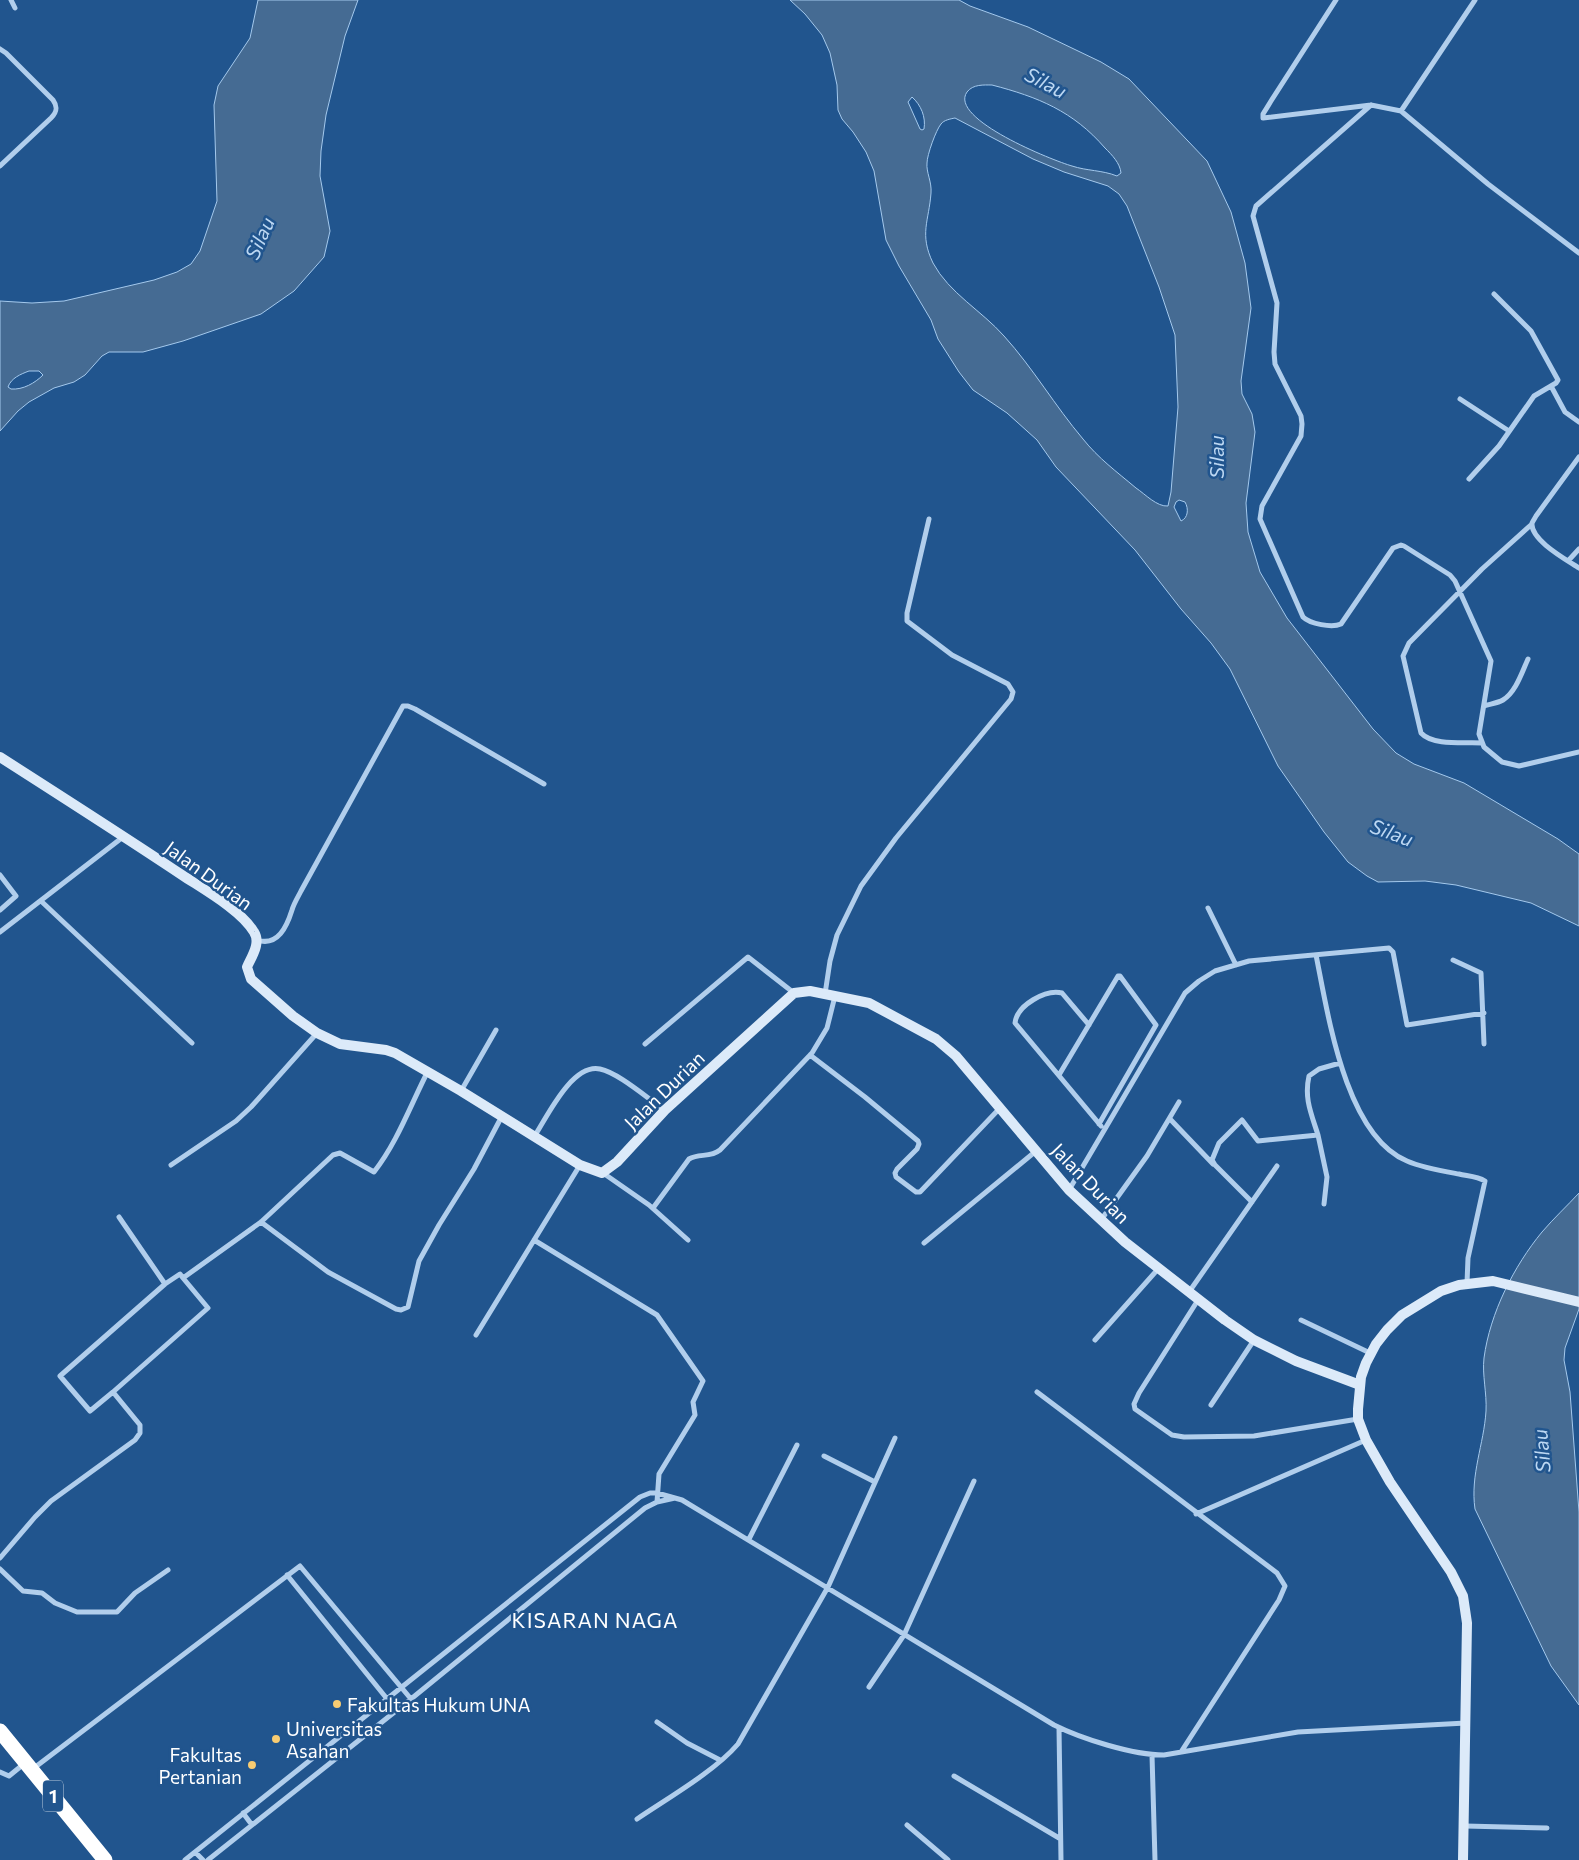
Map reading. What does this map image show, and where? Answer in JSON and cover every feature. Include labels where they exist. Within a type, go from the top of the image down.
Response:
[{"type":"highway","name":"1","points":[[0,1731],[105,1860]]},
{"type":"street","points":[[12,0],[15,8]]},
{"type":"street","points":[[1336,0],[1262,116],[1266,118],[1371,105],[1400,111],[1579,254]]},
{"type":"street","points":[[1400,111],[1475,0]]},
{"type":"street","points":[[0,49],[40,86],[57,106],[56,113],[0,166]]},
{"type":"street","points":[[1371,105],[1256,206],[1254,212],[1253,216],[1276,303],[1274,352],[1276,364],[1301,416],[1302,424],[1300,436],[1262,506],[1260,519],[1303,617],[1307,621],[1334,626],[1341,624],[1393,548],[1401,545],[1450,575],[1455,581],[1491,661],[1478,734],[1490,754],[1511,766],[1525,765],[1579,752]]},
{"type":"street","points":[[1469,479],[1499,446],[1534,396],[1556,384],[1558,378],[1532,331],[1494,294]]},
{"type":"street","points":[[1551,386],[1565,412],[1579,422]]},
{"type":"street","points":[[1460,399],[1509,431]]},
{"type":"street","points":[[1482,743],[1434,741],[1421,733],[1403,656],[1409,643],[1482,569],[1532,524],[1579,458]]},
{"type":"street","points":[[653,1208],[685,1162],[693,1156],[709,1156],[720,1150],[810,1055],[821,1040],[827,1028],[830,995],[830,961],[837,935],[861,886],[896,838],[1011,699],[1013,692],[1008,684],[952,655],[907,621],[907,613],[929,518]]},
{"type":"street","points":[[1532,524],[1535,534],[1540,541],[1579,568]]},
{"type":"street","points":[[1568,561],[1579,549]]},
{"type":"street","points":[[1484,706],[1502,701],[1507,697],[1528,659]]},
{"type":"street","points":[[544,784],[415,709],[403,706],[296,900],[286,927],[272,941],[264,943],[257,940],[256,949],[247,967],[251,979],[293,1016],[317,1033],[340,1044],[386,1050],[428,1071],[580,1165],[602,1173],[653,1208],[688,1240]]},
{"type":"street","name":"Jalan Durian","points":[[0,758],[224,903],[254,932],[257,940]]},
{"type":"street","points":[[0,932],[123,836]]},
{"type":"street","points":[[0,875],[16,896],[0,910]]},
{"type":"street","points":[[41,901],[192,1043]]},
{"type":"street","points":[[1208,908],[1236,965]]},
{"type":"street","points":[[1069,1190],[1185,993],[1215,971],[1248,961],[1389,948],[1407,1025],[1484,1013]]},
{"type":"street","points":[[1316,955],[1334,1046],[1363,1120],[1382,1146],[1406,1161],[1484,1181],[1468,1258],[1468,1283]]},
{"type":"street","points":[[645,1044],[748,957],[794,993]]},
{"type":"street","points":[[1453,960],[1481,973],[1484,1044]]},
{"type":"street","points":[[1059,1076],[1119,976],[1156,1025],[1099,1124]]},
{"type":"street","name":"Jalan Durian","points":[[602,1173],[617,1162],[665,1110],[794,993],[810,991],[869,1003],[936,1040],[956,1056],[1069,1190],[1125,1242],[1158,1269],[1254,1340],[1296,1361],[1360,1386]]},
{"type":"street","points":[[1089,1025],[1062,993],[1057,992],[1050,993],[1024,1005],[1015,1023],[1104,1130]]},
{"type":"street","points":[[461,1091],[496,1030]]},
{"type":"street","points":[[171,1165],[236,1121],[317,1033]]},
{"type":"street","points":[[810,1055],[918,1141],[917,1148],[895,1173],[896,1177],[916,1192],[920,1192],[1000,1108]]},
{"type":"street","points":[[1324,1204],[1327,1177],[1306,1089],[1310,1076],[1319,1069],[1340,1063]]},
{"type":"street","points":[[534,1137],[572,1080],[589,1069],[599,1069],[612,1074],[665,1110]]},
{"type":"street","points":[[184,1278],[261,1222],[336,1153],[340,1153],[374,1172],[393,1142],[428,1071]]},
{"type":"street","points":[[1101,1220],[1170,1119],[1179,1102]]},
{"type":"street","points":[[261,1222],[328,1272],[396,1309],[402,1310],[408,1307],[419,1261],[474,1169],[502,1116]]},
{"type":"street","points":[[1170,1119],[1252,1202]]},
{"type":"street","points":[[1215,1165],[1212,1160],[1219,1143],[1242,1120],[1258,1140],[1318,1135]]},
{"type":"street","points":[[924,1243],[1036,1150]]},
{"type":"street","points":[[476,1335],[580,1165]]},
{"type":"street","points":[[1188,1292],[1277,1166]]},
{"type":"street","points":[[119,1217],[165,1284]]},
{"type":"street","points":[[534,1240],[656,1315],[701,1376],[702,1384],[692,1402],[695,1415],[659,1474],[657,1502]]},
{"type":"street","points":[[1095,1340],[1158,1269]]},
{"type":"street","points":[[180,1274],[208,1308],[90,1411],[60,1376],[165,1284],[180,1274]]},
{"type":"street","points":[[1463,1860],[1467,1623],[1463,1596],[1451,1572],[1390,1482],[1366,1440],[1358,1419],[1360,1386],[1370,1353],[1387,1330],[1402,1315],[1441,1290],[1468,1283],[1493,1281],[1579,1302]]},
{"type":"street","points":[[1198,1300],[1139,1393],[1134,1404],[1135,1410],[1172,1435],[1184,1437],[1254,1436],[1358,1419]]},
{"type":"street","points":[[1301,1320],[1370,1353]]},
{"type":"street","points":[[1211,1405],[1254,1340]]},
{"type":"street","points":[[0,1558],[51,1501],[135,1440],[140,1433],[140,1425],[112,1392]]},
{"type":"street","points":[[1037,1392],[1196,1514],[1277,1573],[1284,1586],[1279,1600],[1181,1752]]},
{"type":"street","points":[[637,1819],[720,1760],[738,1744],[828,1588],[895,1438]]},
{"type":"street","points":[[1196,1514],[1366,1440]]},
{"type":"street","points":[[750,1540],[797,1444]]},
{"type":"street","points":[[824,1456],[876,1482]]},
{"type":"street","points":[[869,1687],[904,1634],[974,1481]]},
{"type":"street","points":[[185,1860],[640,1497],[650,1492],[678,1498],[1059,1728],[1121,1748],[1152,1755],[1181,1752],[1298,1732],[1466,1723]]},
{"type":"street","points":[[208,1860],[411,1699],[644,1508],[657,1502],[678,1498]]},
{"type":"street","points":[[0,1772],[9,1776],[28,1766],[299,1566],[302,1566],[411,1699]]},
{"type":"street","points":[[0,1570],[23,1591],[42,1593],[55,1603],[77,1612],[104,1613],[120,1611],[135,1593],[168,1570]]},
{"type":"street","points":[[287,1575],[396,1710]]},
{"type":"street","points":[[657,1722],[687,1743],[720,1760]]},
{"type":"street","points":[[1059,1728],[1059,1838],[1061,1860]]},
{"type":"street","points":[[1152,1755],[1155,1860]]},
{"type":"street","points":[[954,1776],[1059,1838]]},
{"type":"street","points":[[243,1814],[252,1825]]},
{"type":"street","points":[[907,1825],[948,1860]]},
{"type":"street","points":[[1465,1826],[1547,1828]]},
{"type":"street","points":[[196,1852],[202,1860]]},
{"type":"water","name":"Silau","points":[[258,0],[358,0],[345,36],[326,115],[321,151],[320,176],[330,231],[324,257],[294,291],[261,314],[183,341],[143,352],[109,352],[102,356],[85,375],[74,382],[54,388],[29,402],[0,431],[0,301],[32,303],[64,301],[154,280],[177,272],[191,264],[200,251],[217,201],[214,105],[218,86],[250,38]],"holes":[[[29,371],[39,371],[43,375],[36,381],[20,388],[11,389],[8,387],[11,381],[20,375]]]},
{"type":"water","name":"Silau","points":[[790,0],[959,0],[970,6],[1028,27],[1101,62],[1129,79],[1207,161],[1231,212],[1245,263],[1251,308],[1241,381],[1242,394],[1252,414],[1255,432],[1246,503],[1248,532],[1260,572],[1287,618],[1373,729],[1396,753],[1414,764],[1464,783],[1558,839],[1579,854],[1579,926],[1531,903],[1456,885],[1425,881],[1378,882],[1348,862],[1324,832],[1278,766],[1230,669],[1211,643],[1181,609],[1135,550],[1056,467],[1037,440],[1007,413],[973,390],[959,372],[938,339],[931,320],[886,240],[874,171],[866,152],[842,119],[838,110],[837,85],[830,53],[822,35],[805,14]],"holes":[[[992,85],[1040,100],[1054,107],[1093,135],[1110,153],[1121,173],[1117,176],[1078,168],[1026,148],[987,126],[973,114],[965,103],[969,89]],[[912,97],[920,107],[924,120],[924,129],[920,129],[908,102]],[[955,118],[1033,159],[1064,172],[1108,186],[1119,194],[1127,206],[1159,287],[1175,335],[1178,407],[1171,492],[1168,506],[1151,500],[1089,446],[1015,348],[948,284],[933,263],[926,244],[926,228],[931,193],[927,159],[939,127],[947,120]],[[1179,500],[1185,502],[1187,507],[1186,516],[1181,521],[1174,507]]]},
{"type":"water","name":"Silau","points":[[1579,1193],[1579,1309],[1565,1348],[1564,1360],[1570,1392],[1579,1512],[1579,1705],[1551,1666],[1475,1509],[1474,1484],[1486,1411],[1484,1358],[1487,1341],[1498,1307],[1513,1275],[1532,1245]]},
{"type":"place","name":"Fakultas Hukum UNA","points":[[337,1704]]},
{"type":"place","name":"Universitas Asahan","points":[[276,1739]]},
{"type":"place","name":"Fakultas Pertanian","points":[[252,1765]]},
{"type":"district","name":"KISARAN NAGA","points":[[595,1619]]}]
